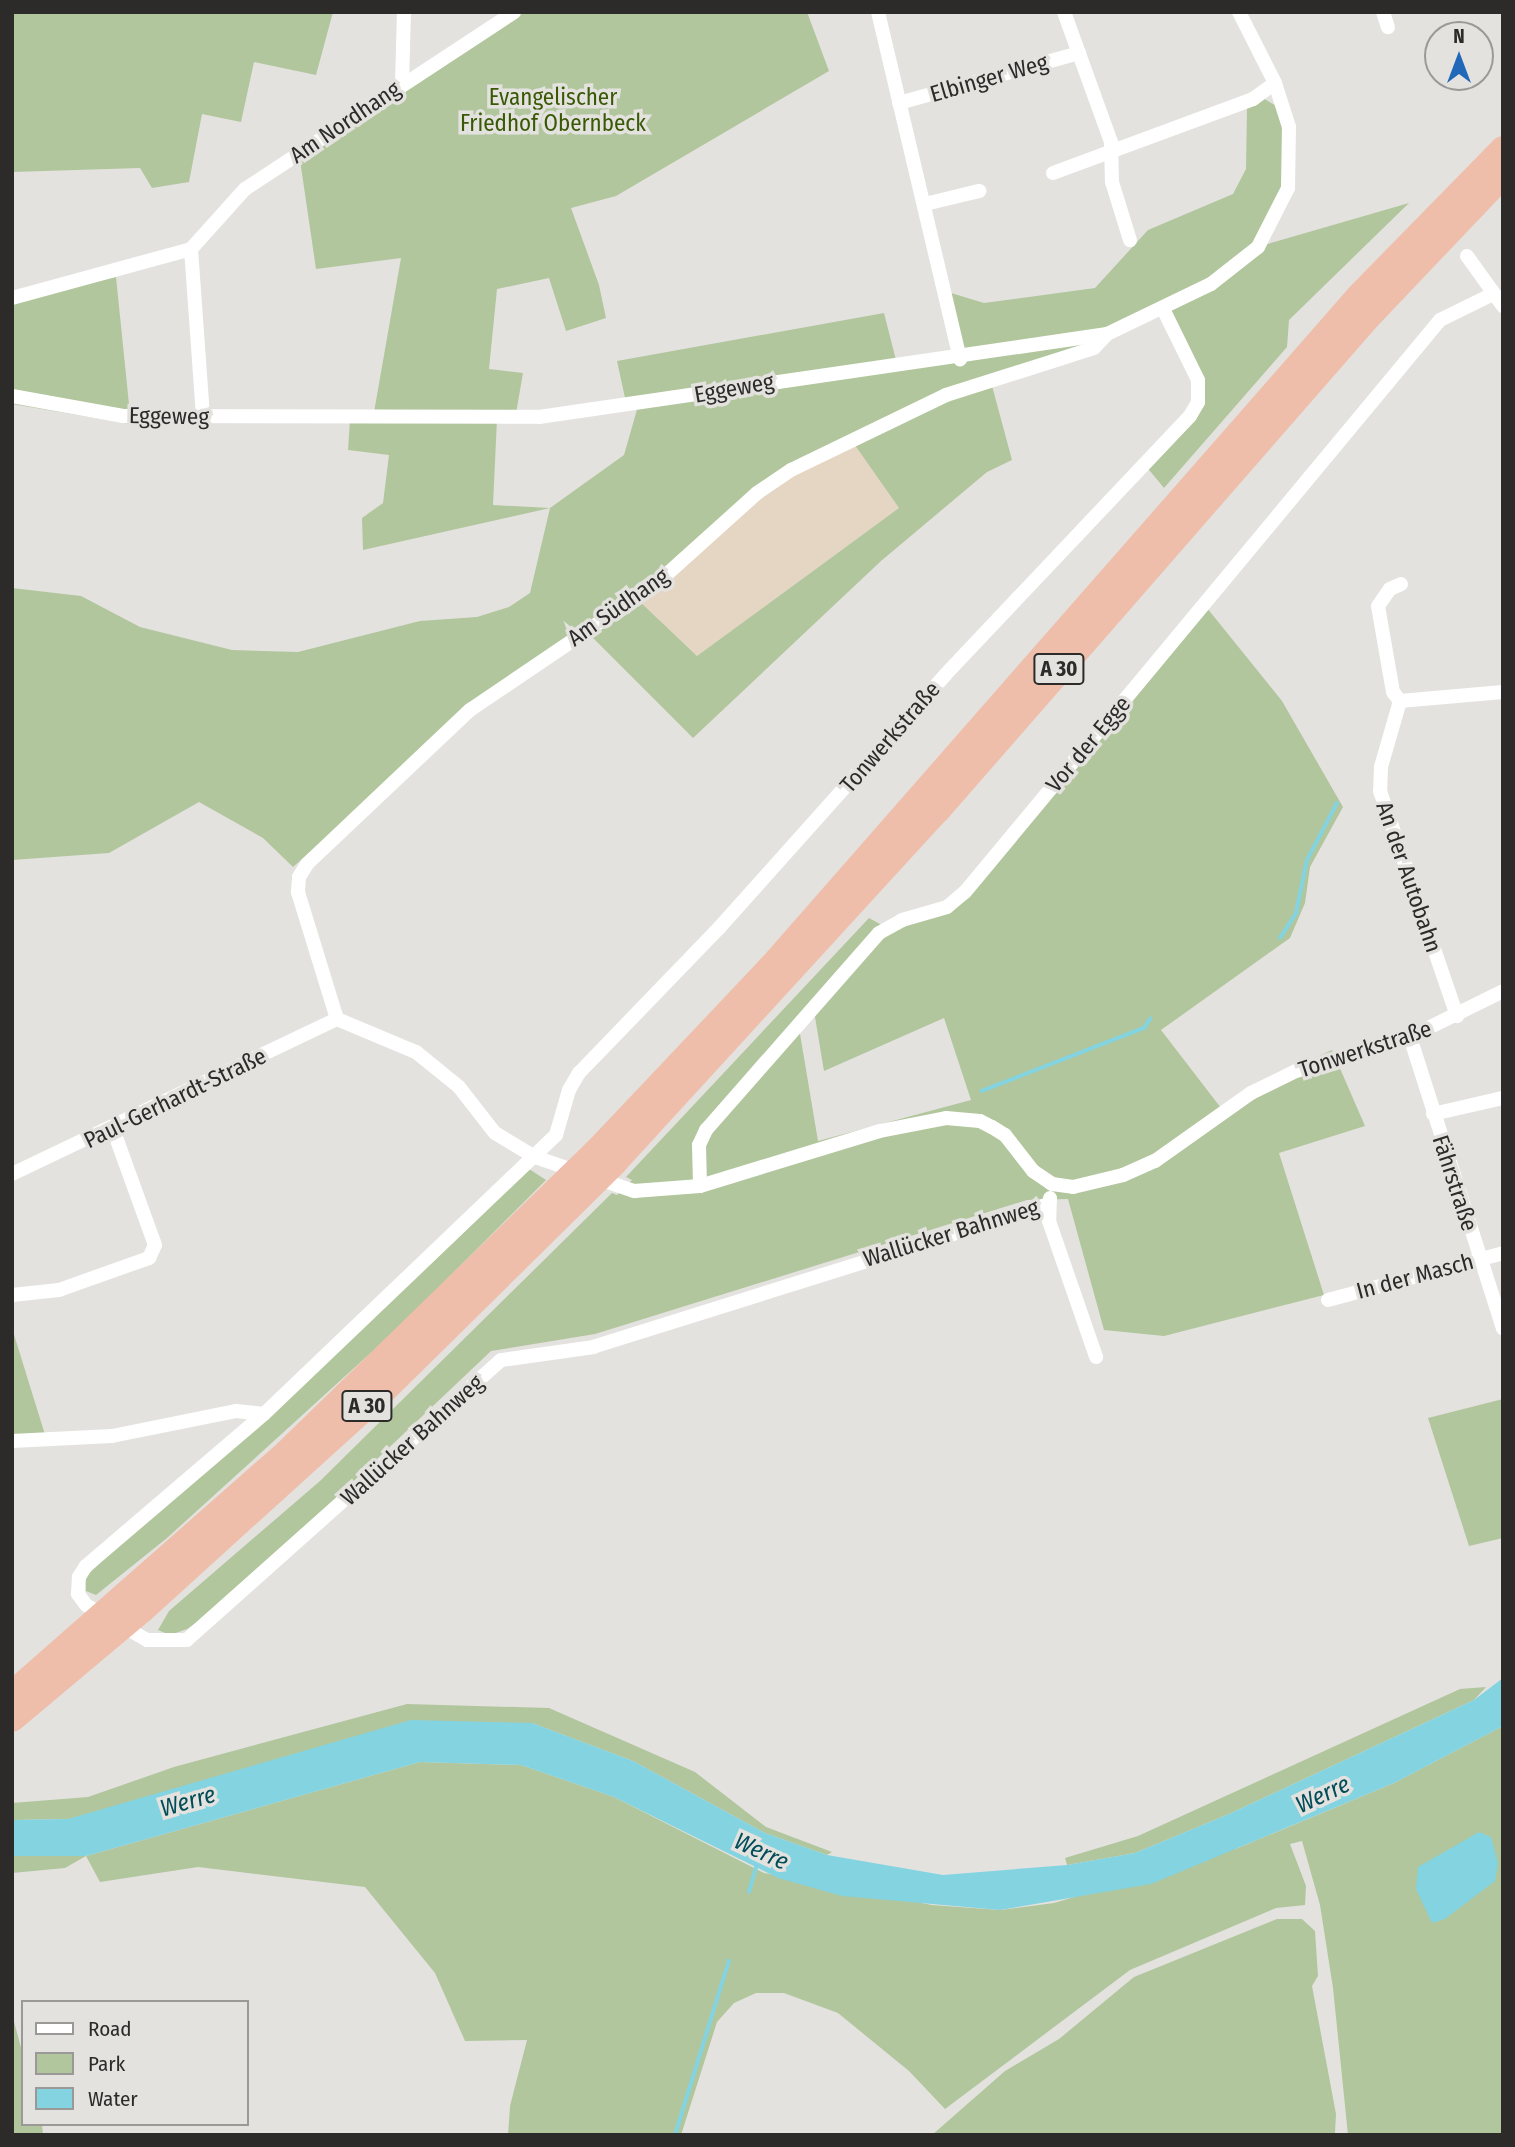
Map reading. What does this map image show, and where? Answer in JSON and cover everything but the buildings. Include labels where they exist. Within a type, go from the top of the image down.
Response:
[{"type":"highway","name":"A 30","points":[[12,1694],[133,1604],[374,1399],[583,1195],[606,1157],[1352,304],[1503,149]]},
{"type":"highway","name":"A 30","points":[[12,1720],[547,1202],[606,1157],[831,930],[1359,327],[1503,175]]},
{"type":"street","points":[[402,83],[404,12]]},
{"type":"street","name":"Am Nordhang","points":[[191,249],[245,189],[402,83],[514,12]]},
{"type":"street","points":[[878,12],[960,359]]},
{"type":"street","points":[[1063,12],[1111,142],[1112,182],[1130,240]]},
{"type":"street","name":"Eggeweg","points":[[12,396],[123,416],[539,417],[807,375],[960,359],[1107,334],[1164,310],[1211,285],[1258,247],[1271,229],[1288,176],[1289,127],[1275,83],[1239,12]]},
{"type":"street","points":[[1383,12],[1388,27]]},
{"type":"street","name":"Elbinger Weg","points":[[899,103],[1079,53]]},
{"type":"street","points":[[1053,173],[1253,99],[1275,83]]},
{"type":"street","points":[[925,204],[979,191]]},
{"type":"street","points":[[12,298],[191,249],[204,417]]},
{"type":"street","name":"Vor der Egge","points":[[700,1186],[699,1145],[706,1130],[879,933],[902,920],[947,907],[965,892],[1440,320],[1498,300],[1467,256]]},
{"type":"street","name":"Tonwerkstraße","points":[[535,1157],[556,1135],[566,1098],[579,1073],[719,928],[945,675],[1190,416],[1198,402],[1198,380],[1164,310]]},
{"type":"street","name":"Am Südhang","points":[[337,1019],[298,892],[299,877],[307,864],[470,709],[656,584],[757,492],[791,470],[946,395],[1094,348],[1107,334]]},
{"type":"street","points":[[1401,584],[1390,589],[1378,606],[1391,681],[1400,701],[1503,692]]},
{"type":"street","name":"An der Autobahn","points":[[1400,701],[1381,767],[1380,791],[1457,1016]]},
{"type":"street","name":"Tonwerkstraße","points":[[1052,1184],[1073,1187],[1123,1175],[1178,1148],[1274,1081],[1314,1064],[1410,1037],[1503,991]]},
{"type":"street","points":[[337,1019],[416,1052],[459,1087],[495,1133],[535,1157],[634,1191],[700,1186],[880,1131],[946,1118],[980,1121],[1004,1135],[1033,1171],[1052,1184],[1049,1221],[1096,1357]]},
{"type":"street","name":"Paul-Gerhardt-Straße","points":[[12,1174],[113,1129],[337,1019]]},
{"type":"street","name":"Fährstraße","points":[[1410,1037],[1503,1329]]},
{"type":"street","points":[[1433,1115],[1503,1098]]},
{"type":"street","points":[[12,1295],[58,1290],[149,1258],[155,1245],[113,1129]]},
{"type":"street","name":"Wallücker Bahnweg","points":[[535,1157],[264,1414],[86,1566],[78,1587],[86,1605],[147,1640],[187,1640],[500,1360],[594,1347],[1049,1204]]},
{"type":"street","name":"In der Masch","points":[[1328,1300],[1503,1253]]},
{"type":"street","points":[[12,1441],[125,1434],[236,1411],[264,1414]]},
{"type":"shaded area","points":[[852,441],[899,508],[697,656],[636,598],[758,493]]},
{"type":"green space","points":[[12,12],[333,12],[316,75],[254,62],[241,122],[202,114],[189,182],[152,188],[140,168],[12,172]]},
{"type":"green space","name":"Evangelischer Friedhof Obernbeck","points":[[523,12],[807,12],[829,71],[616,196],[571,208],[599,285],[606,318],[566,331],[549,278],[497,289],[489,369],[523,373],[515,419],[497,419],[493,505],[550,508],[363,550],[362,518],[383,503],[389,455],[348,450],[350,419],[373,418],[401,258],[316,269],[300,160]]},
{"type":"green space","points":[[1263,98],[1278,107],[1285,128],[1285,187],[1250,249],[1409,203],[1289,320],[1287,347],[1164,488],[1145,465],[1202,404],[1162,310],[1095,345],[946,395],[790,469],[636,598],[697,656],[899,508],[852,441],[991,382],[1012,460],[987,472],[881,561],[693,738],[585,630],[404,768],[293,867],[263,838],[199,802],[109,853],[12,860],[12,588],[81,596],[140,627],[232,650],[298,652],[420,621],[477,617],[509,607],[530,593],[550,508],[624,455],[638,406],[627,407],[617,361],[884,313],[898,368],[966,360],[951,293],[984,303],[1095,288],[1148,230],[1233,194],[1246,169],[1247,107]]},
{"type":"green space","points":[[116,277],[131,424],[12,404],[12,302]]},
{"type":"green space","points":[[1207,608],[1282,701],[1343,807],[1310,867],[1305,903],[1290,938],[1161,1030],[1221,1108],[1242,1091],[1332,1050],[1365,1126],[1279,1153],[1324,1295],[1164,1336],[1104,1330],[1068,1199],[1027,1200],[595,1334],[491,1351],[225,1603],[187,1629],[170,1635],[158,1630],[169,1611],[320,1481],[612,1193],[617,1195],[632,1180],[626,1177],[869,918],[889,929],[948,911]],"holes":[[[813,1005],[824,1071],[944,1018],[971,1100],[818,1141],[798,1022]]]},
{"type":"green space","points":[[529,1169],[546,1180],[397,1329],[167,1538],[96,1595],[86,1591],[85,1577]]},
{"type":"green space","points":[[12,1328],[46,1438],[12,1439]]},
{"type":"green space","points":[[1503,1399],[1503,1538],[1469,1546],[1428,1418]]},
{"type":"green space","points":[[1486,1687],[1474,1700],[1229,1814],[1135,1853],[1067,1865],[1065,1858],[1138,1836],[1460,1689]]},
{"type":"green space","points":[[407,1704],[549,1708],[695,1772],[766,1827],[832,1852],[827,1855],[765,1833],[633,1761],[532,1723],[68,1819],[12,1820],[12,1803],[88,1797],[174,1767]]},
{"type":"green space","points":[[1503,1726],[1503,2135],[1348,2135],[1333,1988],[1320,1905],[1302,1841],[1290,1844],[1306,1886],[1305,1905],[1276,1908],[1130,1970],[945,2109],[909,2071],[838,2013],[784,1993],[756,1993],[734,2003],[717,2022],[681,2135],[508,2135],[510,2106],[527,2040],[465,2041],[435,1973],[365,1887],[198,1867],[100,1882],[86,1856],[420,1762],[521,1765],[614,1797],[764,1873],[932,1905],[1000,1910],[1054,1903],[1238,1848],[1394,1783]]},
{"type":"green space","points":[[12,1856],[86,1856],[65,1868],[12,1873]]},
{"type":"green space","points":[[1277,1919],[1302,1919],[1315,1931],[1318,1976],[1312,1986],[1336,2114],[1335,2133],[932,2135],[1005,2071],[1059,2039],[1134,1977]]},
{"type":"green space","points":[[12,2014],[21,2048],[21,2126],[42,2126],[43,2135],[12,2135]]},
{"type":"water","name":"Werre","points":[[1503,1678],[1503,1726],[1394,1783],[1151,1884],[1000,1910],[842,1896],[778,1878],[614,1797],[521,1765],[420,1762],[86,1856],[12,1856],[12,1820],[68,1819],[411,1720],[532,1723],[633,1761],[765,1833],[827,1855],[943,1875],[1067,1865],[1135,1853],[1229,1814],[1474,1700]]},
{"type":"water","points":[[1479,1832],[1491,1837],[1498,1863],[1495,1881],[1445,1919],[1432,1923],[1416,1889],[1418,1867]]},
{"type":"waterway","points":[[1280,938],[1296,913],[1307,860],[1337,803]]},
{"type":"waterway","points":[[982,1091],[1144,1028],[1150,1019]]},
{"type":"waterway","name":"Werre","points":[[749,1892],[756,1867]]},
{"type":"waterway","points":[[675,2135],[729,1961]]}]
